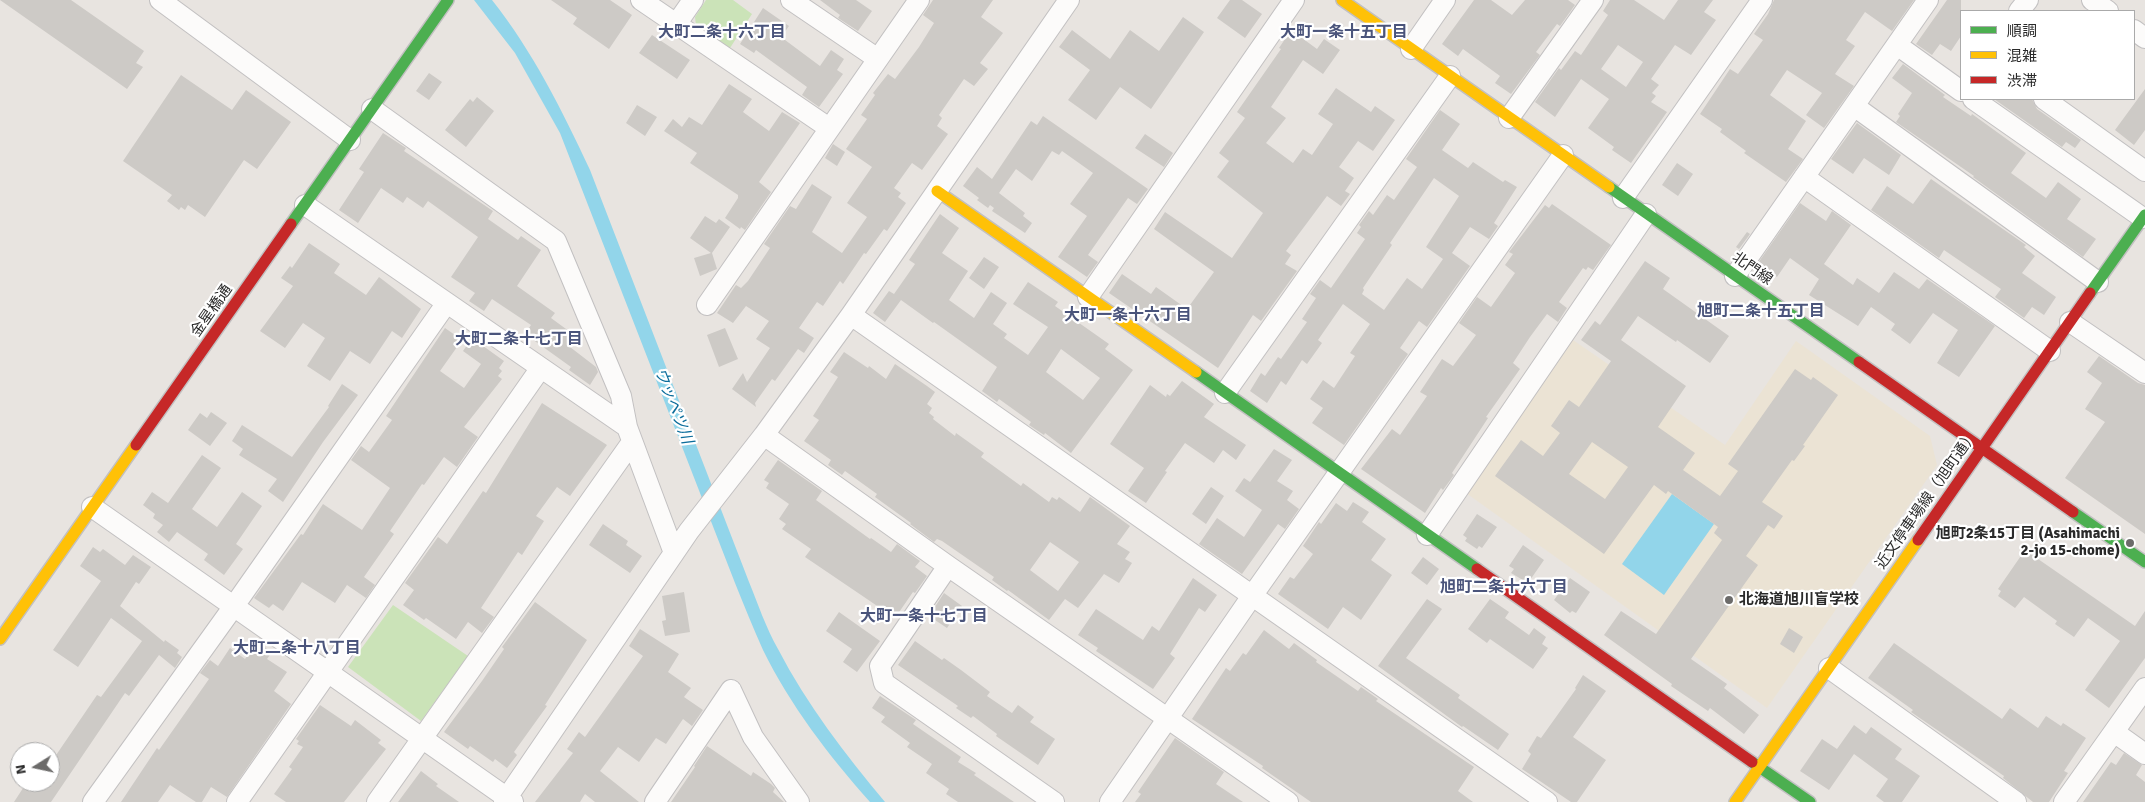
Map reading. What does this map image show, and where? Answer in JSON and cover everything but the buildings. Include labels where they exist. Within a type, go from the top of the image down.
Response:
[{"type":"street","points":[[160,0],[350,140]]},
{"type":"street","points":[[642,0],[829,128]]},
{"type":"street","points":[[677,23],[693,0]]},
{"type":"street","points":[[790,0],[878,59]]},
{"type":"street","points":[[707,305],[919,0]]},
{"type":"street","points":[[92,507],[508,800],[674,553],[744,458],[764,435],[851,315],[1069,0]]},
{"type":"street","points":[[1088,297],[1294,0]]},
{"type":"street","points":[[1411,49],[1445,0]]},
{"type":"street","points":[[1510,118],[1593,0]]},
{"type":"street","points":[[1623,198],[1762,0]]},
{"type":"street","points":[[1735,276],[1928,0]]},
{"type":"street","points":[[2092,0],[2107,10]]},
{"type":"street","name":"北門線","points":[[1348,2],[1411,49],[1623,198],[2145,562]]},
{"type":"street","name":"金星橋通","points":[[0,639],[446,4]]},
{"type":"street","points":[[1896,45],[1960,90]]},
{"type":"street","points":[[1225,393],[1450,76]]},
{"type":"street","points":[[1974,100],[2143,222]]},
{"type":"street","points":[[2045,100],[2145,171]]},
{"type":"street","points":[[1854,106],[2098,282]]},
{"type":"street","points":[[372,109],[556,241],[621,396],[630,435],[674,553]]},
{"type":"street","points":[[1110,802],[1252,596],[1563,155]]},
{"type":"street","points":[[1804,177],[2050,351]]},
{"type":"street","points":[[937,191],[1810,802]]},
{"type":"street","points":[[305,205],[540,368],[630,435]]},
{"type":"street","points":[[1427,534],[1646,214]]},
{"type":"street","name":"近文停車場線（旭町通）","points":[[1735,802],[2098,282],[2143,222]]},
{"type":"street","points":[[92,802],[234,606],[446,304]]},
{"type":"street","points":[[851,315],[1548,802]]},
{"type":"street","points":[[2070,322],[2145,374]]},
{"type":"street","points":[[237,802],[329,673],[540,368]]},
{"type":"street","points":[[377,802],[630,435]]},
{"type":"street","points":[[764,435],[948,566],[1288,802]]},
{"type":"street","points":[[948,566],[880,666],[884,683],[1054,802]]},
{"type":"street","points":[[1829,668],[2016,802]]},
{"type":"street","points":[[2064,802],[2145,688]]},
{"type":"street","points":[[655,802],[731,690],[753,736],[799,802]]},
{"type":"street","points":[[2114,732],[2145,754]]},
{"type":"shaded area","name":"北海道旭川盲学校","points":[[1573,340],[1725,445],[1796,341],[1930,436],[1937,465],[1767,708],[1466,493]]},
{"type":"green space","points":[[706,0],[733,0],[752,14],[730,48],[696,25],[695,17]]},
{"type":"green space","points":[[393,605],[468,656],[421,721],[348,667]]},
{"type":"water","name":"ウッペツ川","points":[[474,0],[492,0],[534,61],[569,125],[590,170],[762,616],[801,690],[855,766],[885,802],[870,802],[840,767],[798,710],[763,650],[735,583],[560,133],[515,53]]},
{"type":"water","points":[[1672,494],[1714,524],[1664,595],[1622,564]]},
{"type":"traffic: fast","points":[[291,224],[448,0]]},
{"type":"traffic: fast","points":[[1609,187],[1859,362]]},
{"type":"traffic: fast","points":[[2090,293],[2145,215]]},
{"type":"traffic: fast","points":[[1196,372],[1477,569]]},
{"type":"traffic: fast","points":[[2073,512],[2145,562]]},
{"type":"traffic: fast","points":[[1752,762],[1810,802]]},
{"type":"traffic: slow","points":[[1342,0],[1609,187]]},
{"type":"traffic: slow","points":[[937,191],[1196,372]]},
{"type":"traffic: slow","points":[[0,639],[136,445]]},
{"type":"traffic: slow","points":[[1735,802],[1918,540]]},
{"type":"traffic: jam","points":[[136,445],[291,224]]},
{"type":"traffic: jam","points":[[1918,540],[2090,293]]},
{"type":"traffic: jam","points":[[1859,362],[2073,512]]},
{"type":"traffic: jam","points":[[1477,569],[1752,762]]},
{"type":"place","name":"旭町2条15丁目 (Asahimachi 2-jo 15-chome)","points":[[2130,543]]},
{"type":"place","name":"北海道旭川盲学校","points":[[1729,600]]},
{"type":"district","name":"大町二条十六丁目","points":[[722,33]]},
{"type":"district","name":"大町一条十五丁目","points":[[1344,33]]},
{"type":"district","name":"旭町二条十五丁目","points":[[1761,312]]},
{"type":"district","name":"大町一条十六丁目","points":[[1128,316]]},
{"type":"district","name":"大町二条十七丁目","points":[[519,340]]},
{"type":"district","name":"旭町二条十六丁目","points":[[1504,588]]},
{"type":"district","name":"大町一条十七丁目","points":[[924,617]]},
{"type":"district","name":"大町二条十八丁目","points":[[297,649]]}]
